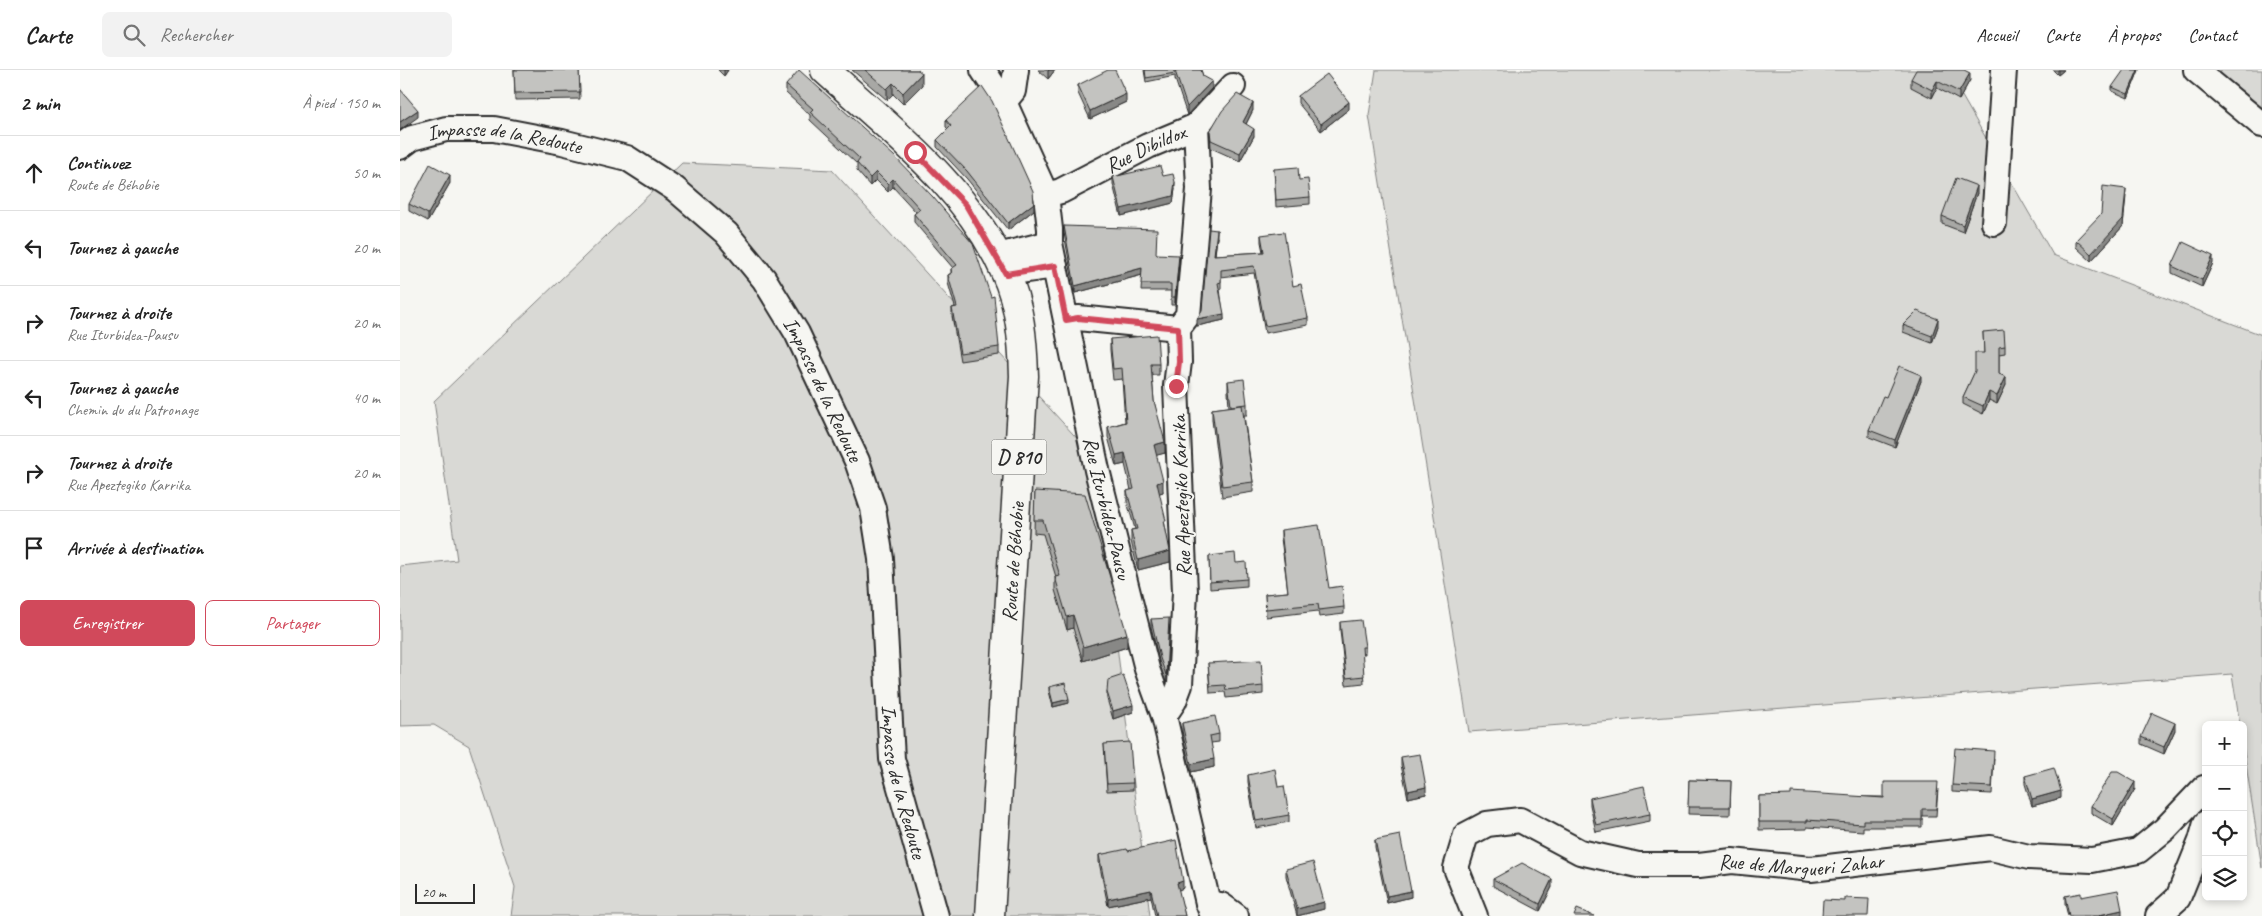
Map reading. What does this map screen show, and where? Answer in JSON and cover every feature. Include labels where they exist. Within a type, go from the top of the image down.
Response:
[{"type":"main road","name":"Route de Béhobie","points":[[825,70],[915,152],[966,205],[1002,265],[1022,335],[1024,376],[990,916]]},
{"type":"street","name":"Rue Iturbidea-Pausu","points":[[983,70],[1004,102],[1054,193],[1050,243],[1097,470],[1147,669],[1164,716],[1210,909]]},
{"type":"street","points":[[1004,102],[1013,91],[1016,70]]},
{"type":"street","points":[[1994,223],[2004,70]]},
{"type":"street","points":[[2196,70],[2262,125]]},
{"type":"street","name":"Rue Dibildox","points":[[1054,193],[1148,146],[1196,126],[1233,86]]},
{"type":"street","name":"Rue Apeztegiko Karrika","points":[[1164,716],[1174,701],[1180,686],[1185,592],[1176,386],[1179,362],[1178,328],[1188,315],[1199,189],[1196,126]]},
{"type":"street","name":"Impasse de la Redoute","points":[[400,147],[412,138],[446,129],[494,129],[562,142],[627,158],[675,189],[726,233],[764,279],[797,333],[857,461],[873,508],[881,558],[892,759],[936,916]]},
{"type":"street","points":[[1002,265],[1050,243]]},
{"type":"street","points":[[1002,265],[1055,266]]},
{"type":"street","points":[[1066,320],[1078,318],[1178,328]]},
{"type":"street","name":"Rue de Margueri Zahar","points":[[1475,916],[1456,868],[1466,835],[1487,824],[1520,820],[1580,852],[1638,865],[1699,865],[1732,861],[1812,869],[1991,848],[2029,857],[2092,860],[2138,851],[2165,829],[2202,790]]},
{"type":"street","points":[[2158,916],[2178,898],[2202,837]]},
{"type":"street","points":[[1210,909],[1221,904],[1236,916]]},
{"type":"shaded area","points":[[1376,70],[1947,70],[2053,255],[2262,335],[2262,868],[2247,771],[2247,721],[2239,721],[2232,674],[1469,732],[1369,115]]},
{"type":"shaded area","points":[[2196,70],[2262,70],[2262,125]]},
{"type":"shaded area","points":[[682,163],[832,170],[1094,457],[1150,916],[511,916],[515,887],[469,746],[434,725],[400,726],[400,566],[457,560],[434,401]]},
{"type":"building","points":[[514,70],[579,70],[580,92],[515,93]]},
{"type":"building","points":[[799,70],[894,156],[933,197],[973,244],[991,297],[994,296],[999,347],[960,353],[952,308],[957,307],[948,275],[952,273],[951,269],[957,265],[914,214],[920,209],[893,179],[888,184],[876,172],[870,178],[857,163],[860,159],[810,112],[813,109],[786,85]]},
{"type":"building","points":[[865,70],[918,70],[922,73],[903,93],[893,83],[887,89]]},
{"type":"building","points":[[1108,70],[1115,70],[1126,94],[1090,111],[1078,85]]},
{"type":"building","points":[[1145,70],[1179,70],[1175,71],[1175,73],[1146,78]]},
{"type":"building","points":[[1201,70],[1203,76],[1212,81],[1187,107],[1175,71]]},
{"type":"building","points":[[1916,70],[1964,70],[1970,73],[1959,92],[1937,81],[1932,90],[1911,79]]},
{"type":"building","points":[[2124,70],[2138,70],[2128,94],[2112,87]]},
{"type":"building","points":[[1327,74],[1349,102],[1321,124],[1298,96]]},
{"type":"building","points":[[982,86],[992,101],[1033,191],[1034,203],[1008,223],[967,171],[937,140],[951,126],[946,120]]},
{"type":"building","points":[[400,89],[418,110],[400,122]]},
{"type":"building","points":[[1237,94],[1253,103],[1243,122],[1254,129],[1240,153],[1211,140],[1210,131],[1222,111]]},
{"type":"building","points":[[430,164],[450,175],[428,214],[409,204]]},
{"type":"building","points":[[1160,166],[1163,176],[1173,174],[1175,182],[1173,196],[1121,209],[1113,177]]},
{"type":"building","points":[[1298,167],[1299,180],[1308,179],[1310,197],[1276,200],[1274,169]]},
{"type":"building","points":[[1956,178],[1977,186],[1963,225],[1942,216]]},
{"type":"building","points":[[2103,186],[2126,189],[2123,219],[2091,254],[2076,240],[2101,214]]},
{"type":"building","points":[[1064,226],[1157,229],[1156,254],[1179,255],[1175,297],[1171,297],[1171,284],[1141,284],[1142,268],[1075,286]]},
{"type":"building","points":[[1209,229],[1217,230],[1214,255],[1264,252],[1261,235],[1284,232],[1293,286],[1301,284],[1308,318],[1265,326],[1254,266],[1221,270],[1221,282],[1218,283],[1224,314],[1197,319],[1202,310]]},
{"type":"building","points":[[2183,242],[2213,256],[2202,280],[2172,266]]},
{"type":"building","points":[[1917,311],[1938,319],[1932,336],[1903,325]]},
{"type":"building","points":[[2004,330],[2005,346],[1999,347],[1999,374],[2006,377],[1997,396],[1989,392],[1983,406],[1963,397],[1975,371],[1975,353],[1984,353],[1983,332]]},
{"type":"building","points":[[1157,335],[1159,364],[1151,364],[1154,401],[1165,442],[1154,445],[1163,481],[1157,483],[1166,521],[1164,521],[1170,551],[1138,560],[1131,530],[1137,529],[1127,491],[1134,489],[1125,453],[1116,455],[1108,427],[1126,422],[1122,368],[1113,369],[1110,339]]},
{"type":"building","points":[[1899,366],[1921,375],[1895,440],[1869,430],[1883,396],[1886,397]]},
{"type":"building","points":[[1244,379],[1247,404],[1231,406],[1228,381]]},
{"type":"building","points":[[1242,405],[1253,482],[1222,486],[1212,409]]},
{"type":"building","points":[[1035,491],[1085,494],[1127,634],[1083,647],[1073,615],[1067,617],[1055,577],[1060,576],[1043,520],[1034,520]]},
{"type":"building","points":[[1319,525],[1329,588],[1342,586],[1344,607],[1319,610],[1318,604],[1266,609],[1265,594],[1288,592],[1281,530]]},
{"type":"building","points":[[1235,553],[1236,563],[1246,562],[1247,579],[1210,582],[1209,556]]},
{"type":"building","points":[[1169,618],[1166,675],[1151,619]]},
{"type":"building","points":[[1361,620],[1365,647],[1362,647],[1364,676],[1346,678],[1340,622]]},
{"type":"building","points":[[1261,660],[1263,686],[1226,690],[1225,685],[1210,686],[1208,663]]},
{"type":"building","points":[[1123,675],[1133,705],[1113,711],[1107,692],[1108,680]]},
{"type":"building","points":[[1065,683],[1069,699],[1053,703],[1049,687]]},
{"type":"building","points":[[2152,713],[2175,723],[2164,747],[2141,737]]},
{"type":"building","points":[[1215,716],[1219,734],[1210,736],[1214,759],[1191,764],[1182,723]]},
{"type":"building","points":[[1130,742],[1133,783],[1107,784],[1104,744]]},
{"type":"building","points":[[1955,748],[1994,751],[1992,787],[1952,785]]},
{"type":"building","points":[[1420,754],[1426,787],[1408,791],[1401,757]]},
{"type":"building","points":[[2054,768],[2061,791],[2032,799],[2025,776]]},
{"type":"building","points":[[1275,769],[1278,787],[1284,786],[1289,815],[1256,821],[1248,775]]},
{"type":"building","points":[[2112,772],[2118,772],[2135,782],[2113,819],[2091,806]]},
{"type":"building","points":[[1689,780],[1731,781],[1730,807],[1688,807]]},
{"type":"building","points":[[1884,782],[1938,782],[1936,809],[1922,809],[1922,820],[1863,820],[1863,824],[1807,820],[1807,822],[1759,822],[1759,796],[1791,795],[1791,792],[1884,798]]},
{"type":"building","points":[[1644,786],[1650,814],[1596,825],[1590,798]]},
{"type":"building","points":[[1400,835],[1411,891],[1387,896],[1375,840]]},
{"type":"building","points":[[1176,840],[1183,881],[1177,883],[1185,916],[1157,916],[1151,890],[1108,899],[1099,855],[1127,849],[1128,851]]},
{"type":"building","points":[[1313,862],[1324,902],[1297,909],[1286,869]]},
{"type":"building","points":[[1522,863],[1552,879],[1540,904],[1493,879]]},
{"type":"building","points":[[2118,890],[2122,910],[2100,916],[2069,916],[2065,896],[2081,893],[2081,897]]},
{"type":"building","points":[[1845,898],[1869,899],[1868,916],[1822,916],[1823,900],[1845,901]]},
{"type":"building","points":[[1577,909],[1594,916],[1574,916]]},
{"type":"route","points":[[915,152],[966,205],[998,256],[1006,274],[1055,266],[1066,320],[1078,318],[1178,328],[1179,362],[1176,386]]}]
